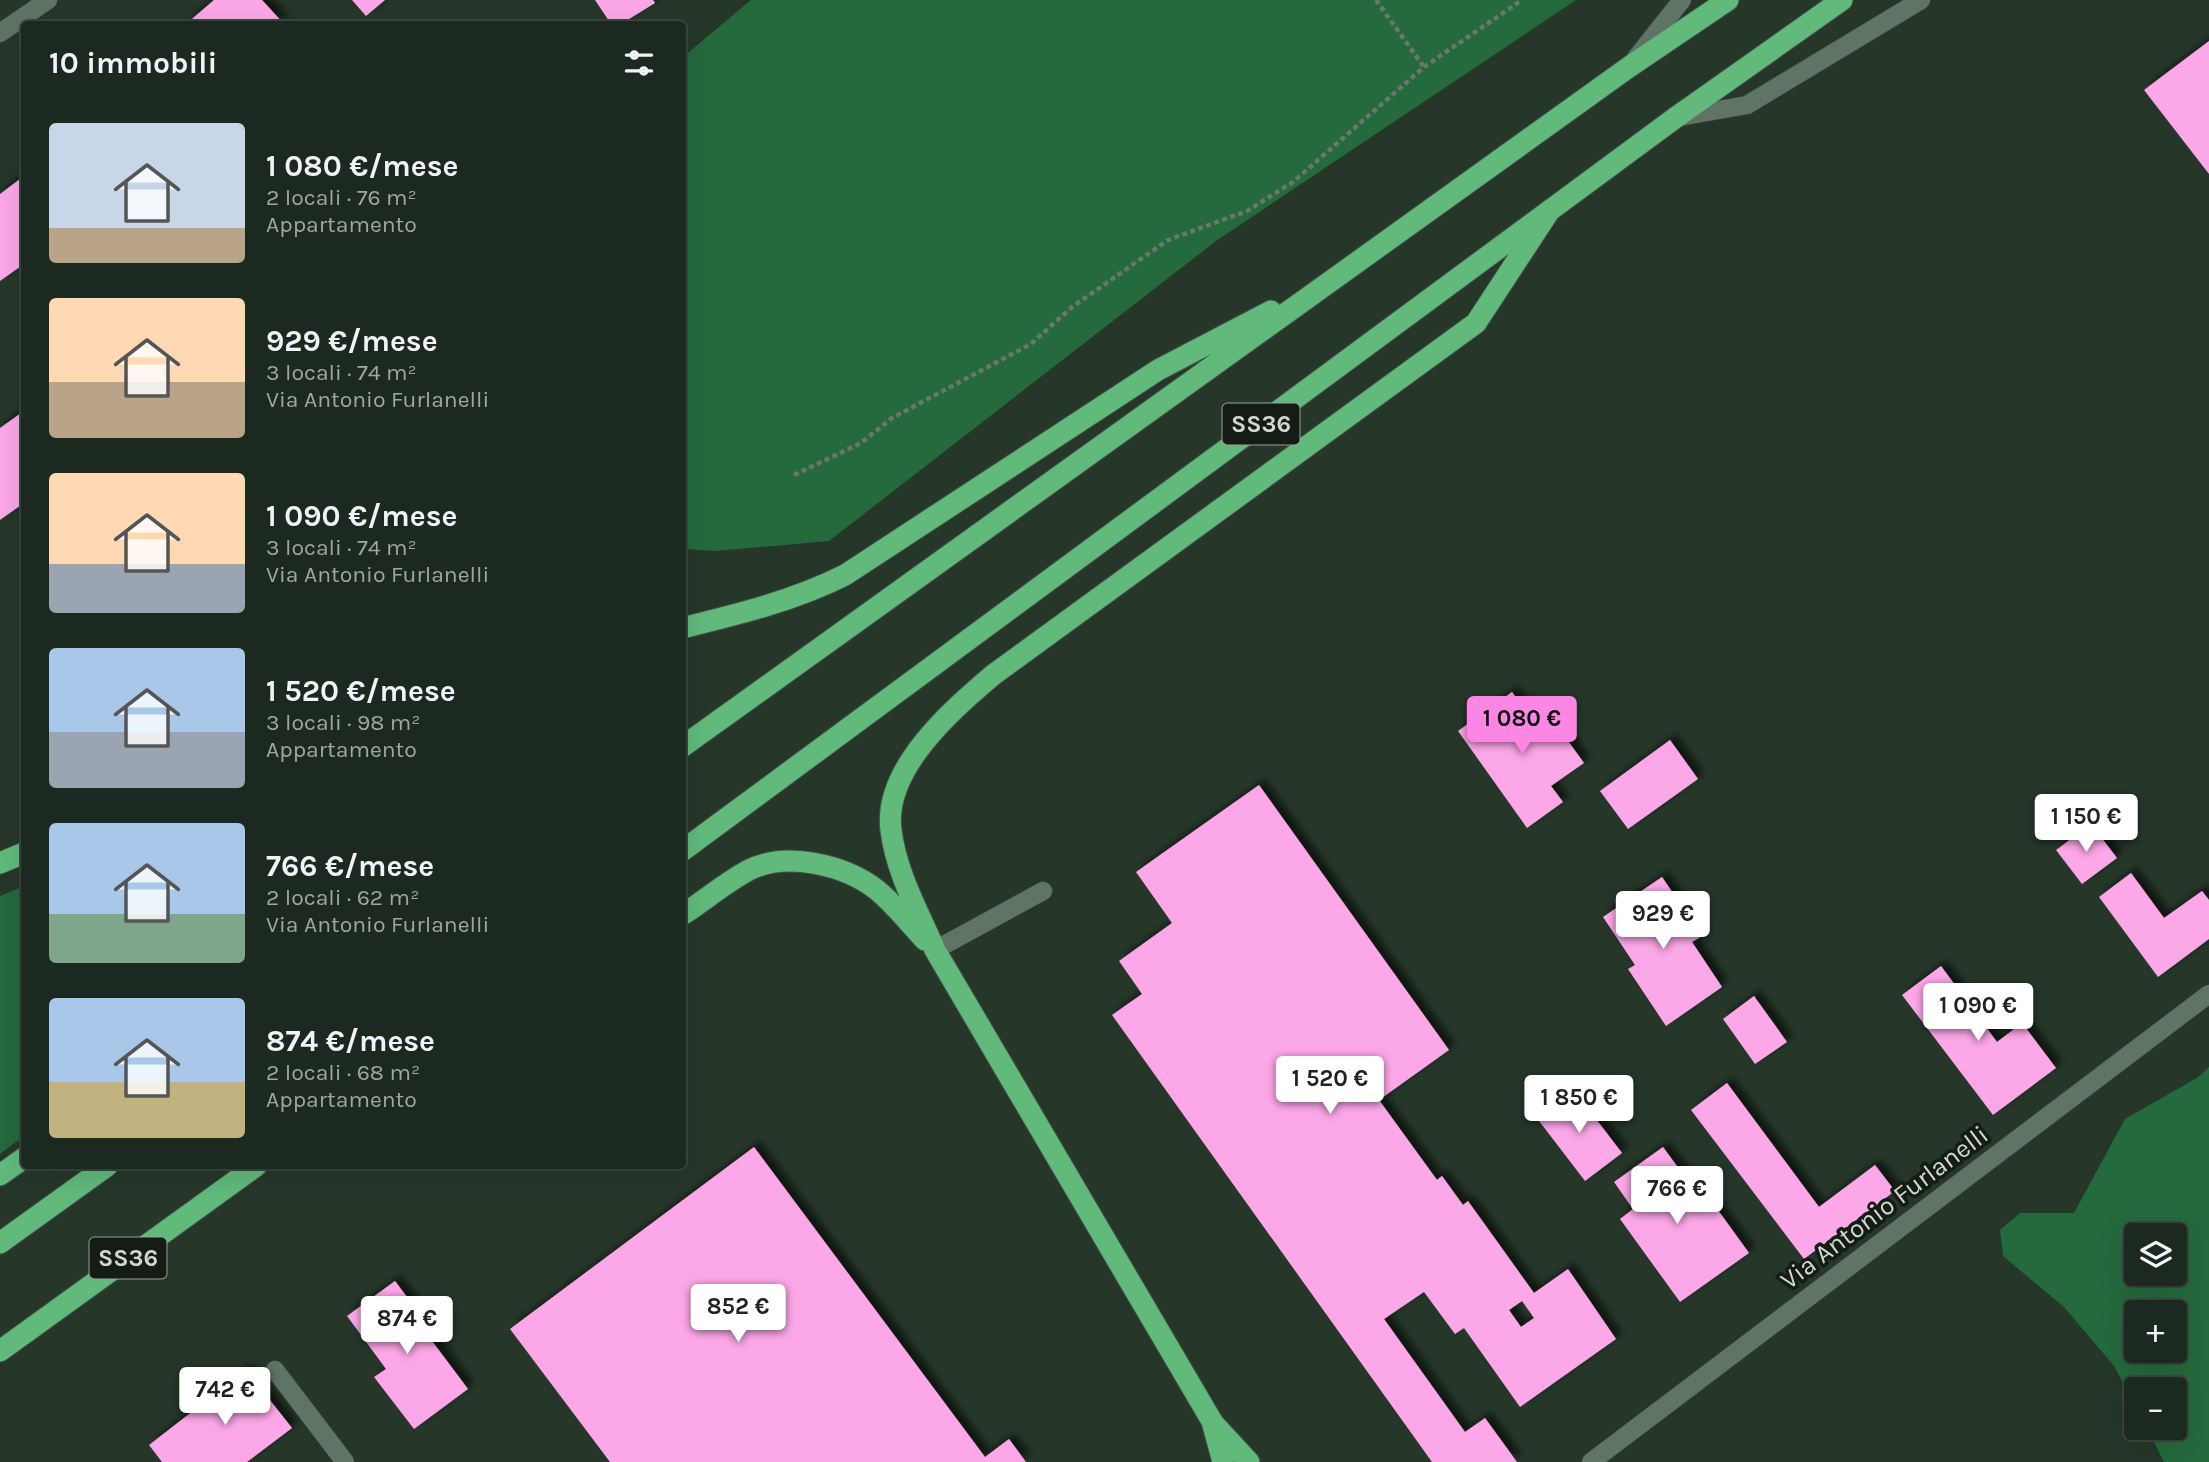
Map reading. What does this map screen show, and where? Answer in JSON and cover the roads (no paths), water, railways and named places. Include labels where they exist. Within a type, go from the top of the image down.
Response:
[{"type":"highway","name":"SS36","points":[[686,744],[1629,67],[1728,0]]},
{"type":"highway","name":"SS36","points":[[686,848],[1675,118],[1842,0]]},
{"type":"highway","points":[[1249,1462],[1213,1423],[934,950],[899,869],[890,827],[896,790],[919,747],[942,718],[993,675],[1476,323],[1550,210]]},
{"type":"highway","points":[[686,627],[776,604],[845,575],[1158,370],[1339,276]]},
{"type":"highway","points":[[0,863],[21,854]]},
{"type":"highway","points":[[686,912],[751,869],[789,861],[817,864],[846,872],[878,891],[934,950]]},
{"type":"highway","points":[[0,1175],[21,1160]]},
{"type":"highway","points":[[0,1243],[103,1169]]},
{"type":"highway","name":"SS36","points":[[0,1351],[252,1169]]},
{"type":"highway","points":[[1213,1423],[1223,1462]]},
{"type":"street","points":[[0,33],[48,0]]},
{"type":"street","points":[[1629,67],[1682,0]]},
{"type":"street","points":[[1675,118],[1747,105],[1921,0]]},
{"type":"street","points":[[934,950],[1043,891]]},
{"type":"street","name":"Via Antonio Furlanelli","points":[[1591,1462],[2209,994]]},
{"type":"street","points":[[275,1370],[345,1462]]}]
